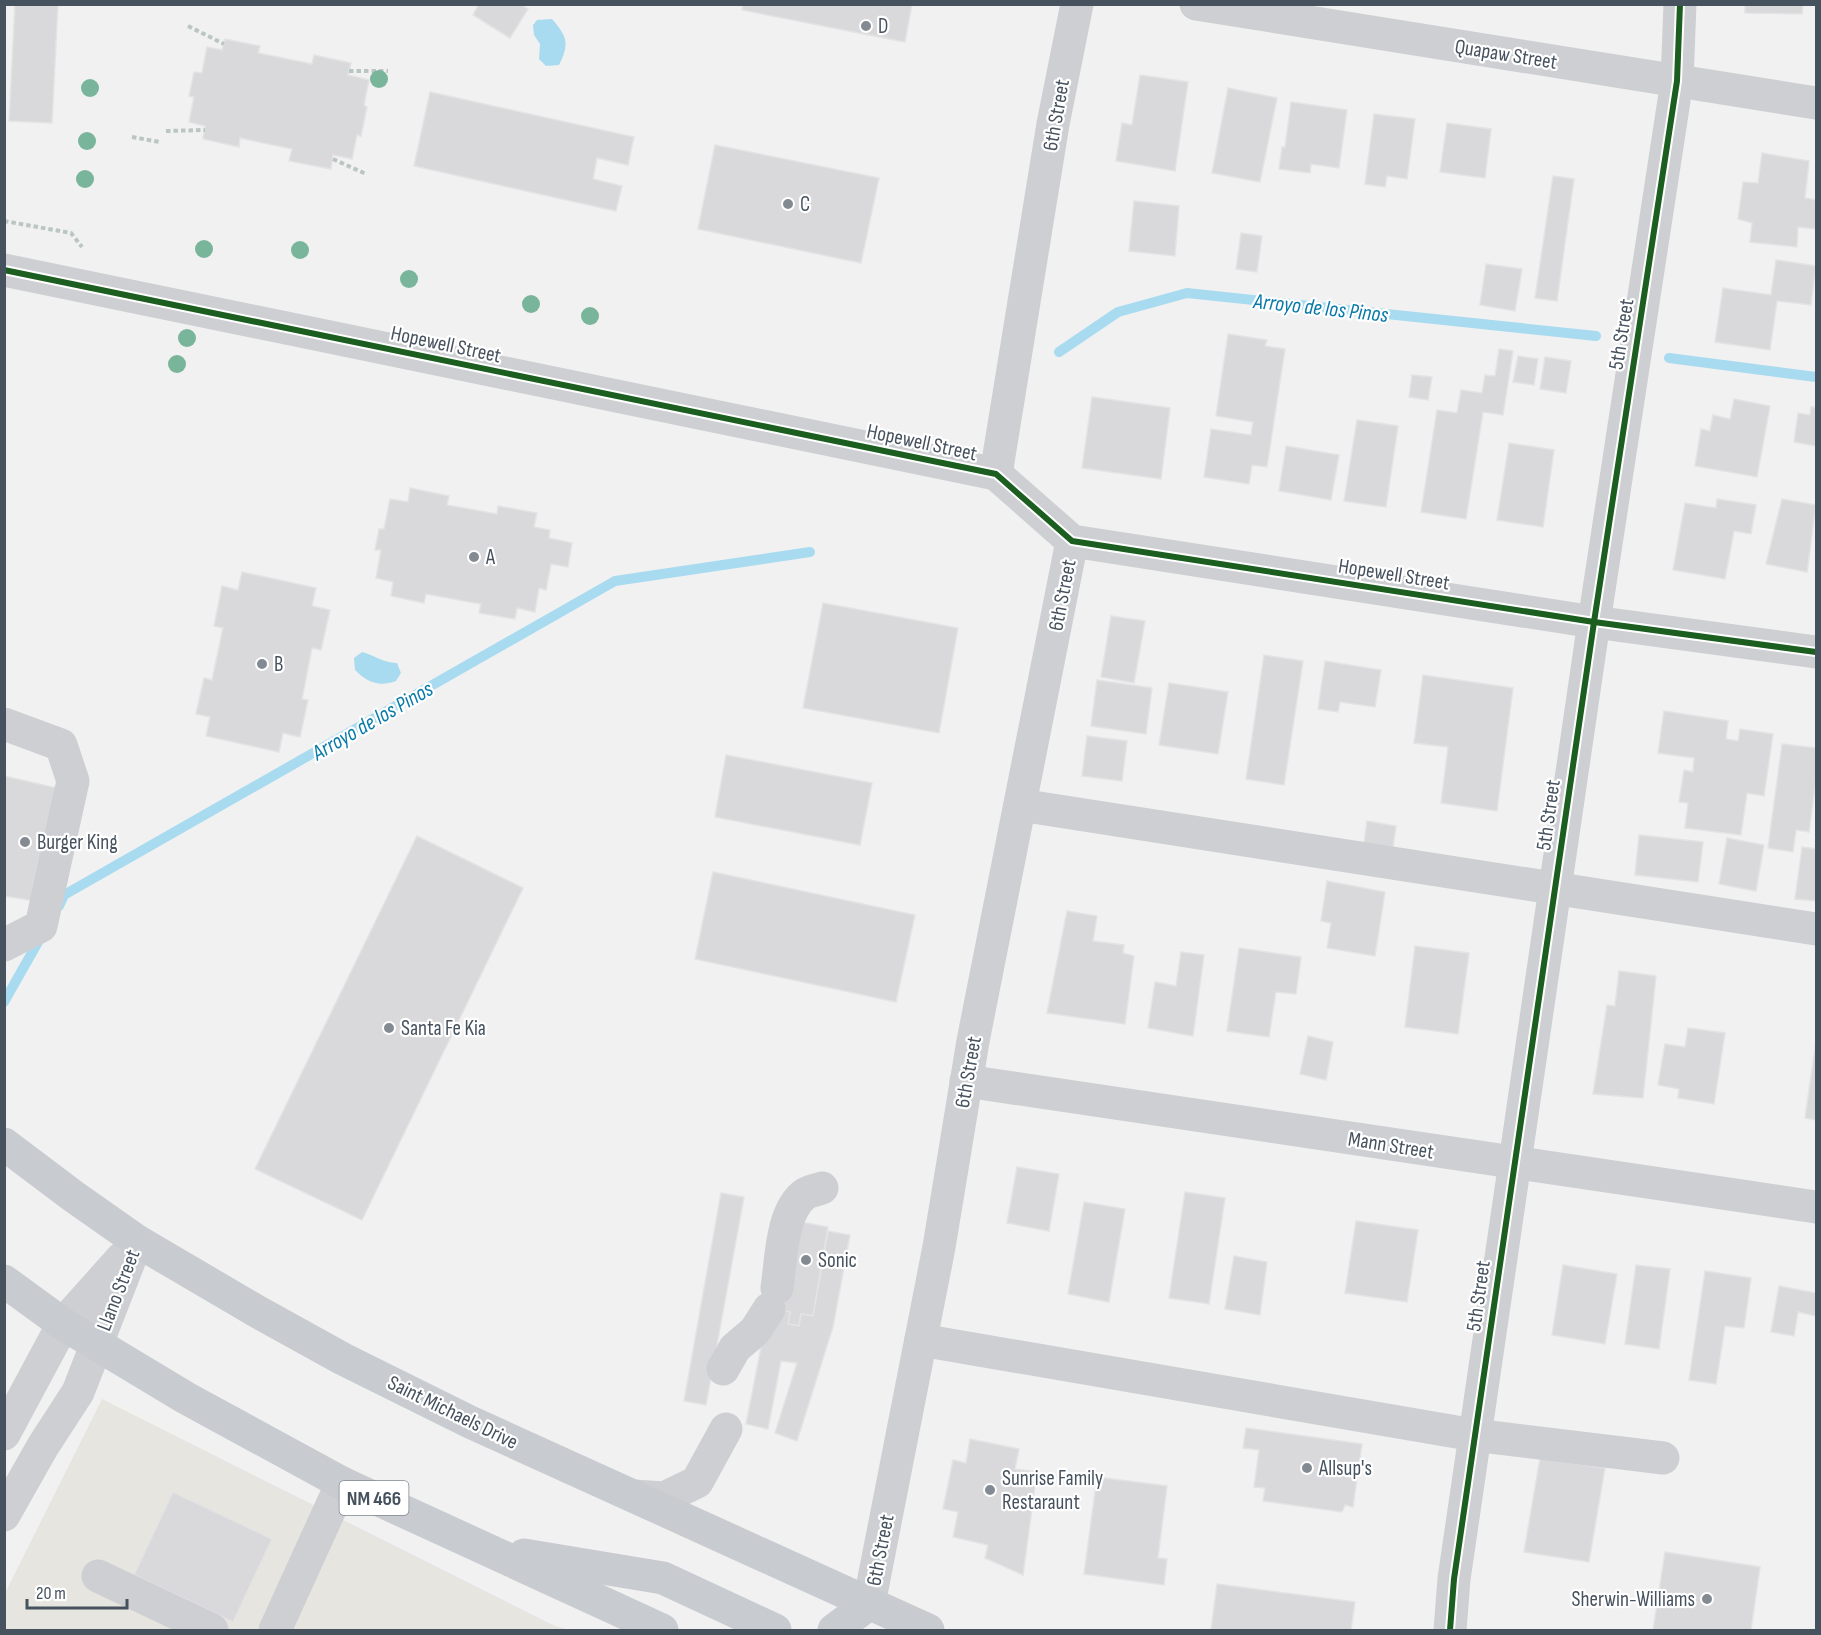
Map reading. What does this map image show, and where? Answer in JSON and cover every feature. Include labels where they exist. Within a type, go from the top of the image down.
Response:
[{"type":"main road","name":"Saint Michaels Drive","points":[[4,1144],[137,1241],[343,1359],[470,1422],[928,1630]]},
{"type":"main road","name":"NM 466","points":[[4,1281],[63,1324],[186,1398],[342,1484],[662,1630]]},
{"type":"main road","points":[[481,1548],[663,1578],[775,1630]]},
{"type":"main road","points":[[834,1630],[870,1604]]},
{"type":"street","name":"6th Street","points":[[996,474],[1053,124],[1077,4]]},
{"type":"street","name":"Quapaw Street","points":[[1196,4],[1816,103]]},
{"type":"street","name":"5th Street","points":[[1450,1630],[1454,1579],[1513,1163],[1677,81],[1680,4]]},
{"type":"street","name":"Hopewell Street","points":[[4,270],[996,474],[1072,541],[1594,622],[1816,652]]},
{"type":"street","name":"6th Street","points":[[870,1604],[939,1247],[966,1081],[1072,541]]},
{"type":"street","points":[[4,723],[61,745],[73,781],[41,926],[4,945]]},
{"type":"street","points":[[1020,806],[1816,929]]},
{"type":"street","name":"Mann Street","points":[[966,1081],[1816,1207]]},
{"type":"street","points":[[723,1369],[735,1348],[755,1331],[773,1298],[786,1227],[794,1208],[805,1194],[822,1188]]},
{"type":"street","name":"Llano Street","points":[[8,1420],[63,1324],[137,1241]]},
{"type":"street","name":"Llano Street","points":[[4,1515],[78,1392],[137,1241]]},
{"type":"street","points":[[921,1340],[1474,1435],[1663,1458]]},
{"type":"street","points":[[634,1496],[664,1498],[697,1482],[726,1429]]},
{"type":"street","points":[[275,1630],[342,1484]]},
{"type":"street","points":[[98,1575],[212,1630]]},
{"type":"path","points":[[188,26],[224,44]]},
{"type":"path","points":[[349,71],[388,71]]},
{"type":"path","points":[[166,131],[204,130]]},
{"type":"path","points":[[132,137],[160,142]]},
{"type":"path","points":[[333,159],[366,174]]},
{"type":"path","points":[[4,221],[71,233],[82,247]]},
{"type":"shaded area","points":[[102,1399],[555,1626],[569,1630],[5,1630],[4,1595]]},
{"type":"water","points":[[552,19],[564,35],[566,46],[559,65],[546,66],[539,59],[540,44],[534,35],[533,25],[537,20]]},
{"type":"water","points":[[362,652],[397,663],[401,673],[396,681],[384,684],[374,683],[355,670],[354,658]]},
{"type":"building","points":[[15,4],[58,4],[52,123],[9,121]]},
{"type":"building","points":[[479,4],[520,4],[528,9],[510,38],[473,15]]},
{"type":"building","name":"D","points":[[743,4],[912,4],[905,42],[742,10]]},
{"type":"building","points":[[1745,4],[1803,4],[1802,14],[1745,13]]},
{"type":"building","points":[[225,39],[260,46],[258,53],[312,64],[314,55],[351,63],[348,75],[369,80],[364,105],[367,107],[361,136],[357,135],[352,159],[333,155],[331,169],[289,161],[292,149],[240,138],[239,147],[203,139],[205,126],[189,122],[194,97],[189,96],[194,72],[202,73],[207,47],[222,50]]},
{"type":"building","points":[[1140,75],[1188,82],[1175,171],[1116,161],[1122,123],[1132,125]]},
{"type":"building","points":[[1228,88],[1277,98],[1260,182],[1212,173]]},
{"type":"building","points":[[430,92],[634,137],[628,165],[597,158],[593,179],[622,186],[616,211],[414,166]]},
{"type":"building","points":[[1291,102],[1347,110],[1339,168],[1311,164],[1310,173],[1279,169],[1282,147],[1285,147]]},
{"type":"building","points":[[1374,114],[1415,119],[1407,179],[1387,176],[1385,187],[1365,184]]},
{"type":"building","points":[[1447,123],[1491,129],[1485,178],[1440,172]]},
{"type":"building","name":"C","points":[[715,145],[879,178],[861,263],[698,229]]},
{"type":"building","points":[[1762,153],[1809,161],[1805,198],[1816,200],[1816,229],[1798,227],[1797,247],[1750,242],[1752,223],[1738,219],[1743,182],[1758,183]]},
{"type":"building","points":[[1553,176],[1574,179],[1557,301],[1535,298]]},
{"type":"building","points":[[1134,201],[1179,206],[1175,256],[1129,251]]},
{"type":"building","points":[[1241,233],[1262,236],[1257,272],[1236,269]]},
{"type":"building","points":[[1776,260],[1816,266],[1811,305],[1777,301],[1770,350],[1715,342],[1723,288],[1771,295]]},
{"type":"building","points":[[1486,264],[1522,269],[1515,311],[1480,305]]},
{"type":"building","points":[[1228,334],[1267,340],[1265,346],[1285,349],[1267,467],[1252,465],[1249,484],[1204,477],[1211,429],[1251,435],[1253,422],[1216,416]]},
{"type":"building","points":[[1499,349],[1513,351],[1503,415],[1483,412],[1466,519],[1421,512],[1437,410],[1457,413],[1461,390],[1482,393],[1485,375],[1495,376]]},
{"type":"building","points":[[1518,356],[1538,359],[1534,385],[1513,382]]},
{"type":"building","points":[[1545,357],[1571,361],[1566,393],[1540,389]]},
{"type":"building","points":[[1412,375],[1432,377],[1428,400],[1409,397]]},
{"type":"building","points":[[1092,397],[1170,408],[1161,479],[1082,468]]},
{"type":"building","points":[[1734,399],[1770,406],[1757,477],[1695,466],[1701,429],[1710,431],[1713,415],[1730,419]]},
{"type":"building","points":[[1811,407],[1816,407],[1816,446],[1794,442],[1798,413],[1810,415]]},
{"type":"building","points":[[1357,420],[1398,426],[1386,507],[1344,501]]},
{"type":"building","points":[[1509,443],[1554,450],[1543,527],[1497,520]]},
{"type":"building","points":[[1286,446],[1339,455],[1331,500],[1279,491]]},
{"type":"building","name":"A","points":[[410,488],[449,496],[447,505],[497,514],[498,506],[537,513],[534,527],[550,530],[549,538],[572,543],[568,567],[551,564],[546,590],[539,588],[535,612],[517,608],[515,619],[479,613],[481,604],[426,594],[424,603],[391,596],[393,582],[376,578],[381,550],[375,550],[379,529],[384,529],[390,499],[408,502]]},
{"type":"building","points":[[1717,499],[1756,505],[1751,534],[1734,531],[1725,579],[1673,570],[1685,503],[1716,508]]},
{"type":"building","points":[[1782,499],[1816,505],[1807,572],[1766,564]]},
{"type":"building","name":"B","points":[[242,572],[316,588],[312,606],[330,610],[321,650],[312,648],[302,699],[308,700],[300,737],[283,733],[279,752],[206,736],[210,717],[196,714],[204,678],[212,680],[223,628],[214,626],[222,586],[238,590]]},
{"type":"building","points":[[823,603],[958,628],[939,733],[803,708]]},
{"type":"building","points":[[1111,616],[1145,621],[1134,683],[1101,677]]},
{"type":"building","points":[[1264,655],[1303,661],[1284,785],[1246,779]]},
{"type":"building","points":[[1325,661],[1381,670],[1375,707],[1340,702],[1338,712],[1318,709]]},
{"type":"building","points":[[1423,675],[1513,688],[1497,811],[1441,803],[1448,747],[1414,743]]},
{"type":"building","points":[[1097,680],[1152,688],[1146,734],[1091,726]]},
{"type":"building","points":[[1169,683],[1228,692],[1218,754],[1159,745]]},
{"type":"building","points":[[1664,711],[1728,721],[1726,739],[1738,741],[1740,729],[1773,734],[1764,796],[1747,793],[1741,835],[1685,828],[1688,803],[1679,802],[1684,770],[1693,772],[1694,758],[1658,753]]},
{"type":"building","points":[[1087,736],[1127,741],[1122,781],[1082,776]]},
{"type":"building","points":[[1782,744],[1816,748],[1816,780],[1809,832],[1796,830],[1793,852],[1768,848]]},
{"type":"building","points":[[726,755],[872,783],[860,845],[715,817]]},
{"type":"building","name":"Burger King","points":[[4,776],[57,788],[35,901],[4,896]]},
{"type":"building","points":[[1367,821],[1396,826],[1393,847],[1364,843]]},
{"type":"building","points":[[1639,835],[1703,842],[1698,882],[1635,875]]},
{"type":"building","name":"Santa Fe Kia","points":[[417,836],[523,888],[362,1220],[255,1169]]},
{"type":"building","points":[[1727,838],[1764,845],[1756,891],[1719,884]]},
{"type":"building","points":[[1802,847],[1816,849],[1816,901],[1795,899]]},
{"type":"building","points":[[713,872],[915,915],[896,1002],[695,959]]},
{"type":"building","points":[[1327,881],[1385,892],[1375,956],[1327,948],[1331,923],[1321,921]]},
{"type":"building","points":[[1067,911],[1097,916],[1093,941],[1124,945],[1123,953],[1134,956],[1125,1024],[1047,1013]]},
{"type":"building","points":[[1415,946],[1469,953],[1458,1034],[1405,1027]]},
{"type":"building","points":[[1239,948],[1301,957],[1296,994],[1276,992],[1269,1037],[1227,1031]]},
{"type":"building","points":[[1181,952],[1204,955],[1193,1036],[1148,1028],[1155,982],[1176,986]]},
{"type":"building","points":[[1619,971],[1656,976],[1643,1098],[1593,1094],[1607,1005],[1615,1006]]},
{"type":"building","points":[[1688,1028],[1725,1033],[1714,1104],[1678,1098],[1679,1089],[1658,1085],[1665,1044],[1685,1047]]},
{"type":"building","points":[[1308,1036],[1333,1042],[1326,1080],[1300,1074]]},
{"type":"building","points":[[1816,1041],[1816,1120],[1805,1118]]},
{"type":"building","points":[[1017,1167],[1059,1174],[1049,1231],[1007,1223]]},
{"type":"building","points":[[1185,1192],[1225,1198],[1209,1304],[1169,1298]]},
{"type":"building","points":[[721,1193],[744,1197],[706,1405],[684,1401]]},
{"type":"building","points":[[1084,1202],[1125,1209],[1109,1302],[1068,1294]]},
{"type":"building","name":"Sonic","points":[[796,1221],[828,1227],[813,1316],[801,1314],[799,1326],[788,1324],[790,1312],[776,1309]]},
{"type":"building","points":[[1356,1221],[1418,1230],[1407,1302],[1345,1293]]},
{"type":"building","points":[[828,1231],[850,1235],[833,1327],[797,1441],[775,1433],[797,1363],[781,1361],[768,1429],[746,1424],[773,1286],[776,1309],[790,1312],[788,1324],[799,1326],[801,1314],[813,1316]]},
{"type":"building","points":[[1234,1256],[1267,1262],[1260,1315],[1225,1309]]},
{"type":"building","points":[[1563,1265],[1617,1274],[1605,1344],[1552,1335]]},
{"type":"building","points":[[1636,1265],[1670,1269],[1659,1349],[1625,1344]]},
{"type":"building","points":[[1705,1271],[1751,1278],[1744,1328],[1725,1326],[1716,1384],[1689,1380]]},
{"type":"building","points":[[1779,1286],[1816,1293],[1816,1316],[1798,1312],[1794,1336],[1771,1332]]},
{"type":"building","name":"Allsup's","points":[[1246,1428],[1362,1444],[1353,1507],[1345,1505],[1342,1512],[1263,1501],[1265,1488],[1254,1487],[1259,1450],[1243,1448]]},
{"type":"building","name":"Sunrise Family Restaraunt","points":[[970,1439],[1019,1449],[1015,1469],[1037,1472],[1023,1575],[985,1558],[988,1545],[953,1537],[958,1512],[943,1509],[953,1460],[966,1463]]},
{"type":"building","points":[[1540,1458],[1605,1468],[1589,1562],[1524,1552]]},
{"type":"building","points":[[1097,1477],[1167,1486],[1158,1558],[1167,1559],[1164,1585],[1084,1574]]},
{"type":"building","points":[[173,1492],[272,1539],[233,1622],[134,1575]]},
{"type":"building","name":"Sherwin-Williams","points":[[1665,1552],[1760,1567],[1751,1630],[1653,1630]]},
{"type":"building","points":[[1217,1584],[1355,1602],[1351,1630],[1211,1630]]},
{"type":"waterway","name":"Arroyo de los Pinos","points":[[1059,352],[1118,312],[1187,293],[1596,336]]},
{"type":"waterway","name":"Arroyo de los Pinos","points":[[1669,358],[1816,377]]},
{"type":"waterway","name":"Arroyo de los Pinos","points":[[59,906],[64,895],[615,581],[810,552]]},
{"type":"waterway","name":"Arroyo de los Pinos","points":[[4,1002],[42,935]]},
{"type":"cycle path","points":[[1450,1630],[1454,1579],[1594,622],[1677,81],[1680,4]]},
{"type":"cycle path","points":[[4,270],[996,474],[1072,541],[1594,622],[1816,652]]},
{"type":"place","name":"D","points":[[866,26]]},
{"type":"place","name":"C","points":[[788,204]]},
{"type":"place","name":"A","points":[[474,557]]},
{"type":"place","name":"B","points":[[262,664]]},
{"type":"place","name":"Burger King","points":[[25,842]]},
{"type":"place","name":"Santa Fe Kia","points":[[389,1028]]},
{"type":"place","name":"Sonic","points":[[806,1260]]},
{"type":"place","name":"Allsup's","points":[[1307,1468]]},
{"type":"place","name":"Sunrise Family Restaraunt","points":[[990,1490]]},
{"type":"place","name":"Sherwin-Williams","points":[[1707,1599]]}]
